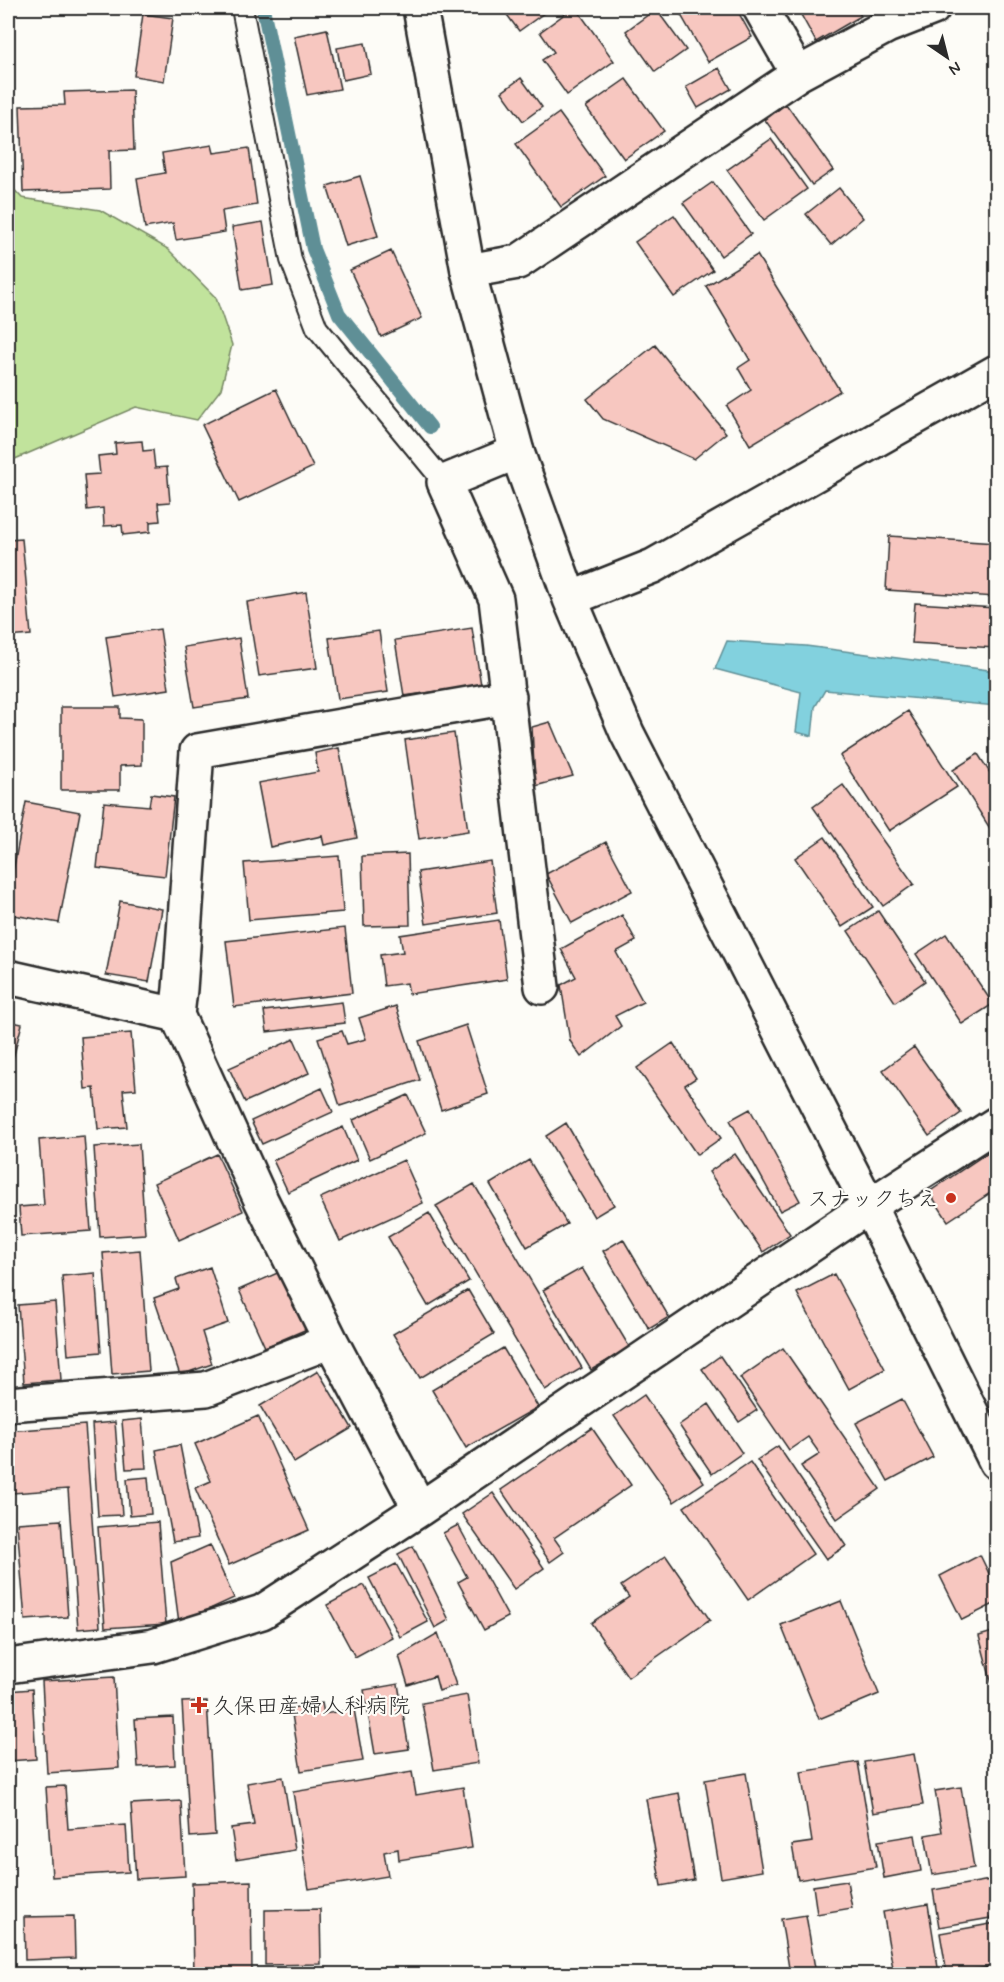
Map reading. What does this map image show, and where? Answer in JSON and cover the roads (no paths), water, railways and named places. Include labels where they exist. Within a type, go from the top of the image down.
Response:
[{"type":"street","points":[[420,8],[468,271],[517,452],[570,599],[627,733],[869,1206],[996,1462]]},
{"type":"street","points":[[760,8],[798,74]]},
{"type":"street","points":[[468,271],[518,262],[798,74],[887,26],[933,8]]},
{"type":"street","points":[[570,599],[653,566],[996,372]]},
{"type":"street","points":[[517,452],[444,482],[496,599],[542,987]]},
{"type":"street","points":[[420,1509],[331,1341],[261,1200],[177,1015],[197,751],[509,697]]},
{"type":"street","points":[[8,977],[177,1015]]},
{"type":"street","points":[[8,1666],[153,1646],[262,1612],[420,1509],[869,1206],[996,1124]]},
{"type":"street","points":[[8,1404],[206,1389],[331,1341]]},
{"type":"lane","points":[[242,8],[291,260],[317,328],[444,482]]},
{"type":"water","points":[[727,641],[806,646],[996,671],[996,706],[825,690],[815,707],[812,736],[796,732],[801,692],[715,669]]},
{"type":"waterway","points":[[263,8],[313,249],[339,314],[430,427]]},
{"type":"place","name":"スナックちえ","points":[[951,1198]]},
{"type":"place","name":"久保田産婦人科病院","points":[[199,1705]]}]
